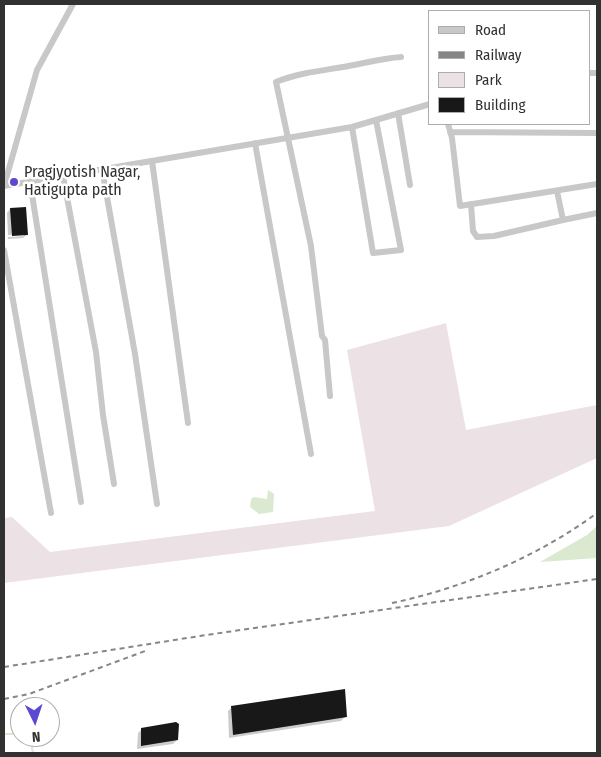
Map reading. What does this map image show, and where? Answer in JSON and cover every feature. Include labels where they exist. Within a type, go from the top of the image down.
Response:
[{"type":"street","points":[[74,4],[36,70],[4,186],[286,137],[376,124],[398,113],[428,105]]},
{"type":"street","points":[[330,396],[311,246],[286,137],[276,82],[296,74],[360,64],[380,58],[401,57]]},
{"type":"street","points":[[398,113],[410,185]]},
{"type":"street","points":[[352,127],[373,253],[401,250],[376,124]]},
{"type":"street","points":[[448,125],[460,206],[597,184]]},
{"type":"street","points":[[450,132],[597,133]]},
{"type":"street","points":[[255,143],[311,454]]},
{"type":"street","points":[[152,160],[188,423]]},
{"type":"street","points":[[102,169],[135,354],[157,504]]},
{"type":"street","points":[[63,176],[96,352],[114,484]]},
{"type":"street","points":[[30,182],[80,502]]},
{"type":"street","points":[[557,191],[563,220]]},
{"type":"street","points":[[471,204],[474,231],[477,237],[494,236],[597,213]]},
{"type":"street","points":[[4,250],[51,513]]},
{"type":"green space","points":[[446,323],[466,430],[597,405],[597,458],[449,526],[4,583],[4,518],[12,517],[50,552],[375,511],[347,350]]},
{"type":"shaded area","points":[[268,490],[274,494],[273,512],[259,514],[250,507],[251,499],[254,497],[267,499]]},
{"type":"shaded area","points":[[597,526],[597,558],[540,562],[587,535]]},
{"type":"building","points":[[26,207],[28,235],[12,236],[10,208]]},
{"type":"building","points":[[345,689],[347,717],[233,735],[231,706]]},
{"type":"building","points":[[176,722],[179,724],[178,740],[141,746],[141,728]]},
{"type":"waterway","points":[[4,734],[10,734]]},
{"type":"waterway","points":[[32,747],[33,753]]},
{"type":"railway","points":[[392,603],[446,589],[500,568],[551,543],[597,513]]},
{"type":"railway","points":[[4,667],[206,635],[597,579]]},
{"type":"railway","points":[[4,699],[29,694],[148,650]]},
{"type":"place","name":"Pragjyotish Nagar, Hatigupta path","points":[[14,182]]}]
